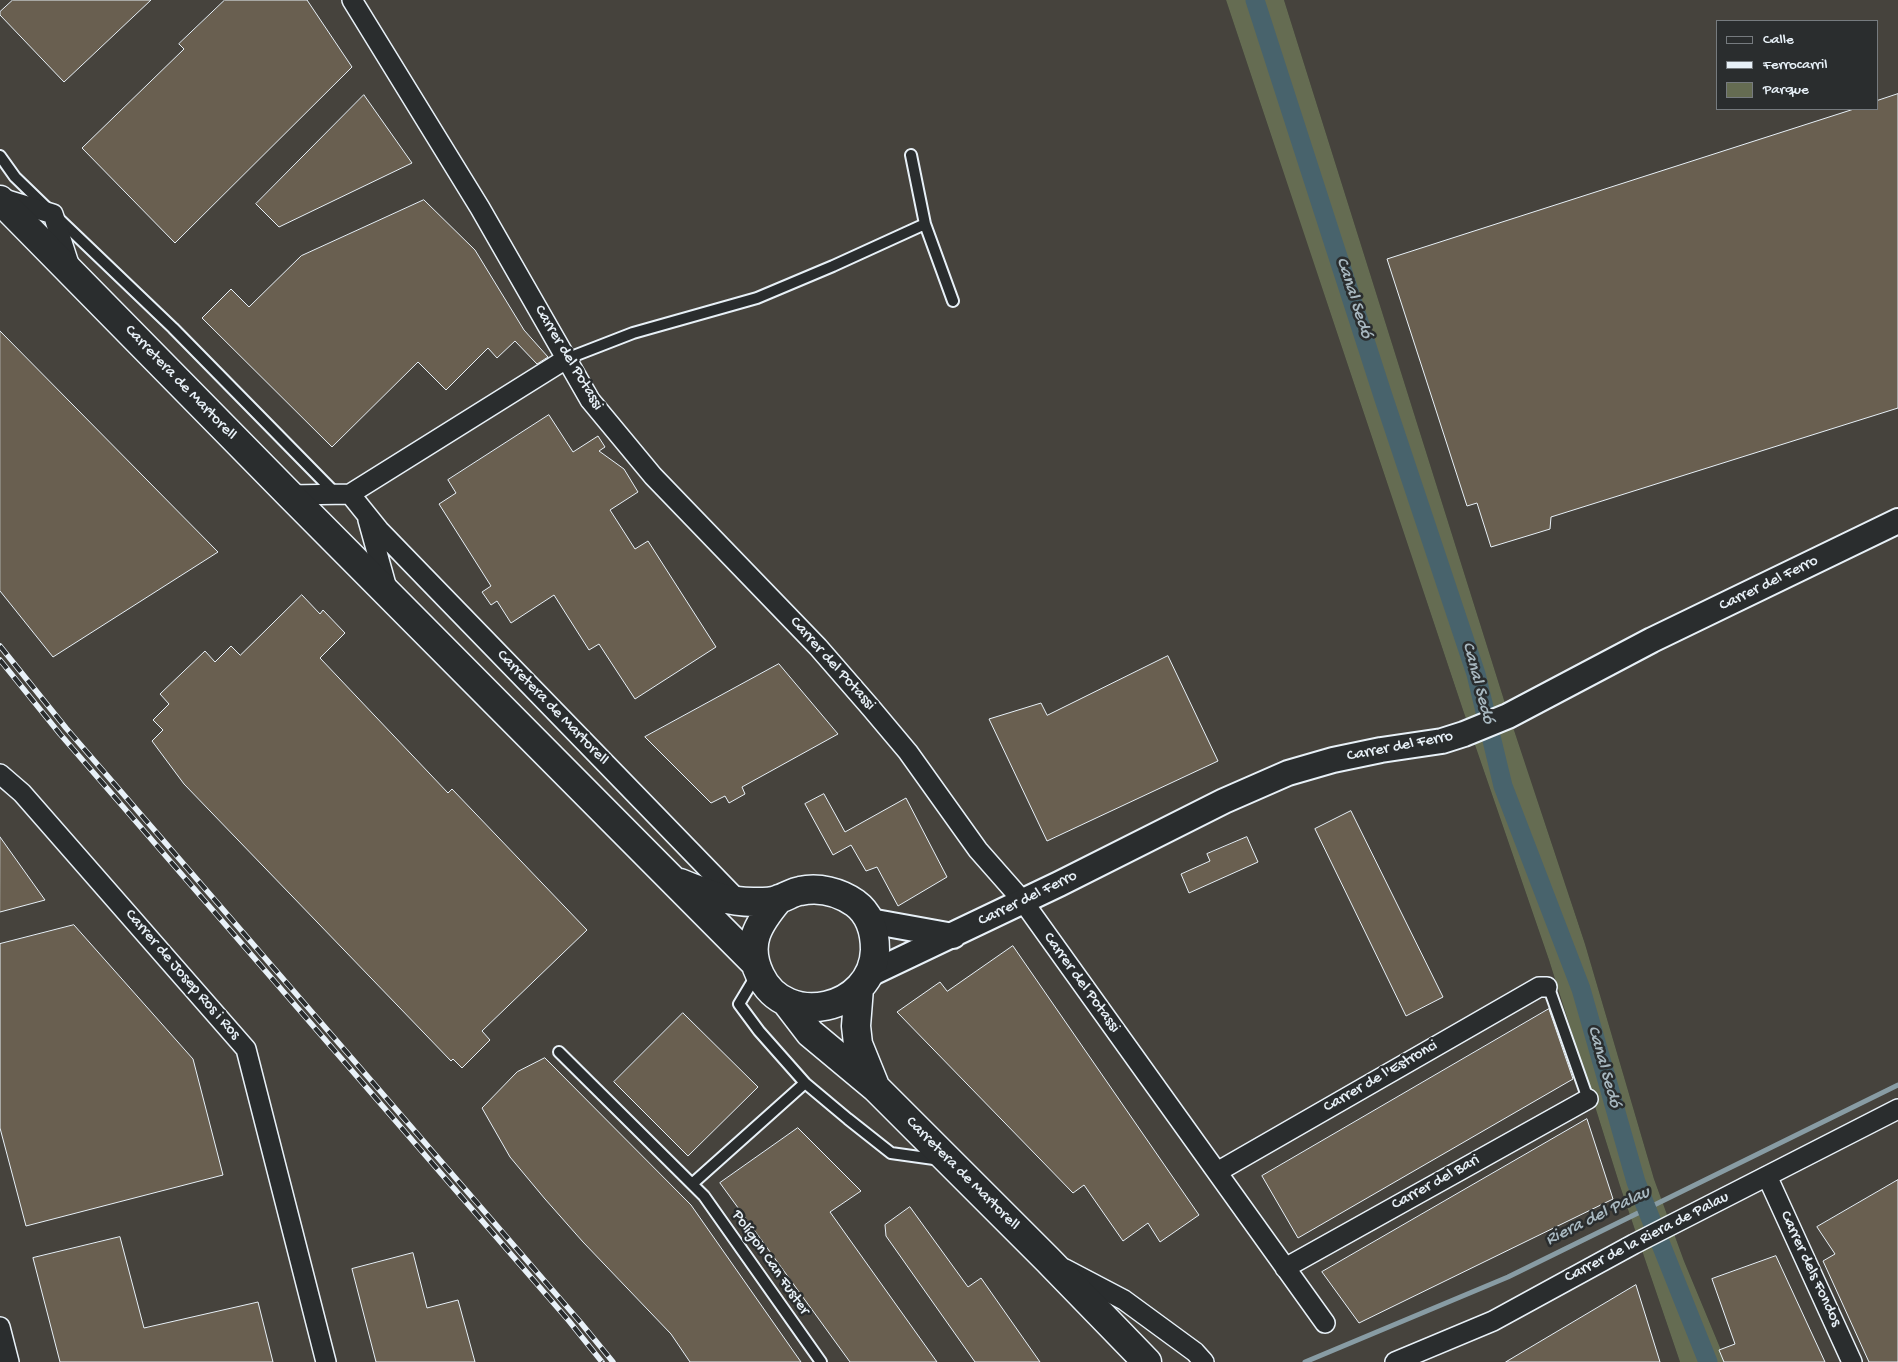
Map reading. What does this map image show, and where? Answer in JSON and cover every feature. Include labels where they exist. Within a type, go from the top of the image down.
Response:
[{"type":"main road","name":"Carretera de Martorell","points":[[0,199],[756,967],[765,986],[778,998],[787,1003],[812,1008],[826,1006],[838,1002],[863,982]]},
{"type":"main road","name":"Carretera de Martorell","points":[[669,878],[698,891],[739,902],[778,900],[800,891],[822,890],[834,893],[854,903],[862,910],[870,921],[873,930],[875,950],[874,959],[863,982],[856,1026],[858,1044],[876,1088]]},
{"type":"main road","points":[[756,967],[753,947],[758,927],[778,900]]},
{"type":"main road","name":"Carretera de Martorell","points":[[787,1003],[810,1033],[876,1088],[1147,1362]]},
{"type":"street","name":"Carrer del Potassi","points":[[352,0],[480,208],[590,400],[653,476],[818,646],[908,752],[978,850],[1022,900],[1325,1323]]},
{"type":"street","name":"Carretera de Martorell","points":[[0,199],[53,214],[71,271]]},
{"type":"street","points":[[290,495],[343,494],[566,359]]},
{"type":"street","name":"Carretera de Martorell","points":[[343,494],[366,514],[379,530],[739,902]]},
{"type":"street","name":"Carretera de Martorell","points":[[366,514],[389,596]]},
{"type":"street","name":"Carrer del Ferro","points":[[863,982],[1022,900],[1059,884],[1224,801],[1288,773],[1333,760],[1442,741],[1508,716],[1652,640],[1898,521]]},
{"type":"street","name":"Carrer de Josep Ros i Ros","points":[[0,774],[22,793],[246,1048],[326,1362]]},
{"type":"street","points":[[870,921],[952,936]]},
{"type":"street","name":"Carrer de l'Estronci","points":[[1216,1172],[1539,987],[1547,987]]},
{"type":"street","name":"Carrer del Bari","points":[[1285,1268],[1588,1099]]},
{"type":"street","name":"Carrer de la Riera de Palau","points":[[1395,1362],[1493,1321],[1634,1244],[1898,1109]]},
{"type":"street","name":"Carrer dels Fondos","points":[[1767,1176],[1852,1362]]},
{"type":"street","name":"Carretera de Martorell","points":[[1048,1260],[1124,1300],[1195,1352],[1204,1362]]},
{"type":"street","points":[[0,1327],[9,1362]]},
{"type":"lane","points":[[911,155],[925,224],[953,301]]},
{"type":"lane","points":[[0,156],[15,177],[93,250],[343,494]]},
{"type":"lane","points":[[566,359],[633,333],[757,298],[925,224]]},
{"type":"lane","points":[[756,967],[739,1004],[759,1031],[805,1083],[891,1153],[950,1162]]},
{"type":"lane","points":[[1547,987],[1588,1099]]},
{"type":"lane","name":"Polígon Can Fuster","points":[[560,1052],[704,1196],[821,1362]]},
{"type":"lane","points":[[692,1184],[805,1083]]},
{"type":"shaded area","points":[[0,0],[1226,0],[1464,713],[1549,960],[1620,1186],[1680,1362],[0,1362]]},
{"type":"shaded area","points":[[1284,0],[1898,0],[1898,1362],[1726,1362],[1684,1261],[1654,1179],[1585,944],[1504,700]]},
{"type":"green space","points":[[1226,0],[1284,0],[1504,700],[1585,944],[1654,1179],[1684,1261],[1726,1362],[1680,1362],[1620,1186],[1549,960],[1464,713]]},
{"type":"building","points":[[13,0],[151,0],[64,82],[0,15],[0,12]]},
{"type":"building","points":[[225,0],[307,0],[352,67],[175,243],[82,148],[184,49],[179,44]]},
{"type":"building","points":[[1898,94],[1898,408],[1551,517],[1550,529],[1491,547],[1477,503],[1467,506],[1387,259],[1851,110],[1878,110],[1878,101]]},
{"type":"building","points":[[364,95],[412,163],[279,227],[256,204]]},
{"type":"building","points":[[424,200],[475,250],[524,330],[548,357],[537,364],[515,341],[497,358],[488,348],[446,390],[418,362],[332,447],[202,318],[231,289],[249,307],[301,256]]},
{"type":"building","points":[[0,331],[218,552],[53,657],[0,591]]},
{"type":"building","points":[[549,415],[573,452],[598,436],[605,447],[599,451],[624,469],[638,492],[610,510],[635,549],[648,541],[716,647],[635,699],[599,644],[589,650],[554,595],[511,623],[497,601],[491,605],[482,592],[491,586],[439,504],[456,493],[448,480]]},
{"type":"building","points":[[302,595],[320,614],[323,610],[345,633],[320,658],[448,793],[452,789],[587,930],[482,1031],[490,1040],[462,1068],[453,1059],[451,1061],[184,784],[152,741],[163,730],[153,720],[169,704],[160,694],[205,651],[215,662],[231,646],[240,655]]},
{"type":"building","points":[[1168,656],[1218,761],[1047,841],[989,719],[1041,703],[1047,715]]},
{"type":"building","points":[[779,664],[838,734],[742,787],[745,794],[729,803],[725,796],[711,803],[645,737]]},
{"type":"building","points":[[824,794],[845,832],[906,798],[947,877],[898,906],[877,867],[866,871],[851,845],[833,855],[805,804]]},
{"type":"building","points":[[1351,811],[1443,997],[1406,1016],[1315,829]]},
{"type":"building","points":[[0,837],[45,900],[0,912]]},
{"type":"building","points":[[1247,837],[1258,862],[1189,893],[1181,874],[1210,861],[1207,854]]},
{"type":"building","points":[[74,925],[193,1059],[223,1175],[26,1226],[0,1128],[0,944]]},
{"type":"building","points":[[1013,946],[1199,1215],[1160,1242],[1148,1223],[1123,1241],[1084,1185],[1073,1193],[897,1012],[940,982],[947,991]]},
{"type":"building","points":[[1549,1009],[1573,1079],[1298,1238],[1262,1176]]},
{"type":"building","points":[[683,1013],[758,1087],[688,1156],[614,1082]]},
{"type":"building","points":[[545,1058],[691,1205],[801,1362],[690,1362],[671,1334],[583,1242],[545,1199],[510,1157],[482,1108],[517,1072]]},
{"type":"building","points":[[1587,1119],[1613,1199],[1359,1323],[1322,1272]]},
{"type":"building","points":[[798,1128],[861,1191],[830,1212],[937,1362],[850,1362],[720,1183]]},
{"type":"building","points":[[1898,1180],[1898,1362],[1869,1362],[1823,1261],[1835,1254],[1817,1227]]},
{"type":"building","points":[[910,1207],[968,1287],[981,1278],[1040,1362],[975,1362],[886,1236],[885,1225]]},
{"type":"building","points":[[120,1237],[144,1328],[258,1302],[273,1362],[60,1362],[33,1258]]},
{"type":"building","points":[[413,1253],[427,1308],[458,1300],[475,1362],[376,1362],[352,1269]]},
{"type":"building","points":[[1776,1256],[1825,1362],[1724,1362],[1719,1350],[1735,1344],[1712,1279]]},
{"type":"building","points":[[1636,1285],[1660,1362],[1506,1362]]},
{"type":"waterway","name":"Canal Sedó","points":[[1255,0],[1383,396],[1476,674],[1503,786],[1581,989],[1636,1182],[1708,1362]]},
{"type":"waterway","name":"Riera del Palau","points":[[1305,1362],[1508,1277],[1898,1085]]},
{"type":"railway","points":[[0,646],[66,728],[613,1362]]},
{"type":"railway","points":[[0,660],[60,734],[569,1321],[602,1362]]}]
